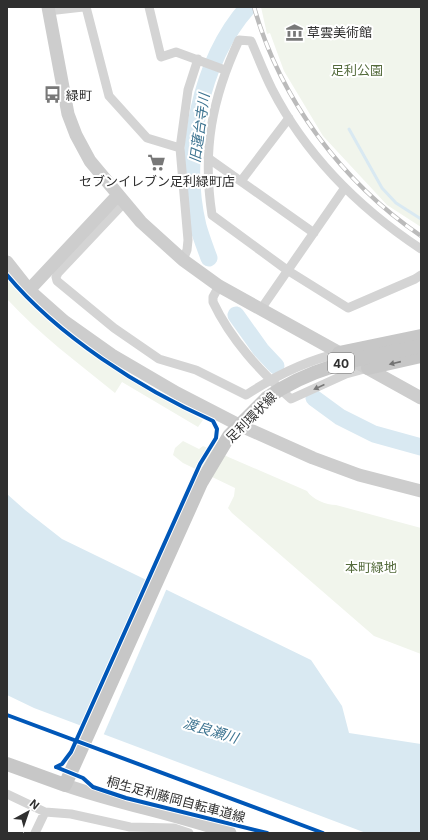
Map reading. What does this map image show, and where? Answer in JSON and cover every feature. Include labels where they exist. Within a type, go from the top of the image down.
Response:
[{"type":"main road","name":"足利環状線","points":[[65,785],[201,483],[229,436],[267,398],[294,380],[317,370],[420,340]]},
{"type":"main road","points":[[339,352],[420,340]]},
{"type":"main road","points":[[368,368],[421,356]]},
{"type":"main road","points":[[7,764],[65,785]]},
{"type":"street","points":[[83,7],[48,9],[68,114],[76,135],[90,161],[121,199],[150,231],[183,260],[219,286],[421,398]]},
{"type":"street","points":[[86,7],[109,96],[147,138],[180,148]]},
{"type":"street","points":[[149,7],[161,57],[176,52],[222,69]]},
{"type":"street","points":[[421,249],[391,229],[344,189],[304,141],[289,118],[272,88],[251,41],[239,40],[222,69],[208,144],[207,186],[212,215],[287,270],[348,308],[421,275]]},
{"type":"street","points":[[183,260],[187,250],[188,240],[180,148],[188,90],[201,60]]},
{"type":"street","points":[[242,181],[289,118]]},
{"type":"street","points":[[208,158],[314,233]]},
{"type":"street","points":[[261,309],[344,189]]},
{"type":"street","points":[[30,290],[121,199]]},
{"type":"street","points":[[121,199],[56,277],[57,281],[114,328],[159,359],[196,370],[246,395],[269,380],[316,358],[339,352]]},
{"type":"street","points":[[7,262],[30,290],[64,321],[112,355],[177,393],[239,425],[313,458],[359,475],[421,491]]},
{"type":"street","points":[[219,286],[212,297],[219,314],[251,359],[269,380],[291,399],[346,374],[368,368]]},
{"type":"street","points":[[65,785],[145,809],[192,820],[230,833]]},
{"type":"street","points":[[7,794],[45,812],[72,814],[130,827],[174,828],[189,833]]},
{"type":"street","points":[[35,833],[45,812]]},
{"type":"green space","name":"足利公園","points":[[261,7],[421,7],[421,227],[387,205],[323,136],[284,71],[270,33],[267,34]]},
{"type":"green space","points":[[7,280],[51,322],[99,358],[150,391],[203,420],[198,427],[122,382],[115,393],[45,336],[19,312],[7,299]]},
{"type":"green space","name":"本町緑地","points":[[183,441],[199,449],[203,446],[307,491],[312,497],[324,503],[421,528],[421,654],[374,636],[232,513],[228,508],[234,496],[235,488],[183,463],[173,455],[175,448]]},
{"type":"water","name":"渡良瀬川","points":[[7,494],[62,539],[311,660],[342,706],[349,733],[421,744],[421,833],[366,833],[34,708],[7,695]]},
{"type":"pier","points":[[147,579],[167,588],[103,736],[80,728]]},
{"type":"waterway","name":"旧蓮台寺川","points":[[209,258],[198,226],[193,199],[192,170],[194,140],[199,110],[207,82],[218,54],[231,29],[248,7]]},
{"type":"waterway","points":[[349,129],[382,188],[396,203],[421,219]]},
{"type":"waterway","name":"旧蓮台寺川","points":[[236,315],[261,350],[276,366]]},
{"type":"waterway","name":"旧蓮台寺川","points":[[314,398],[340,417],[374,434],[421,447]]},
{"type":"railway","points":[[254,7],[265,41],[280,74],[297,106],[318,136],[340,164],[365,190],[392,214],[421,236]]},
{"type":"cycle path","points":[[7,275],[51,319],[76,340],[130,377],[213,421],[217,429],[216,438],[200,464],[71,752],[62,764],[56,767]]},
{"type":"cycle path","name":"桐生足利藤岡自転車道線","points":[[7,715],[323,833]]},
{"type":"cycle path","name":"桐生足利藤岡自転車道線","points":[[56,767],[83,778],[93,787],[126,798],[267,833]]},
{"type":"place","name":"草雲美術館","points":[[294,32]]},
{"type":"place","name":"緑町","points":[[53,95]]},
{"type":"place","name":"セブンイレブン足利緑町店","points":[[157,162]]}]
